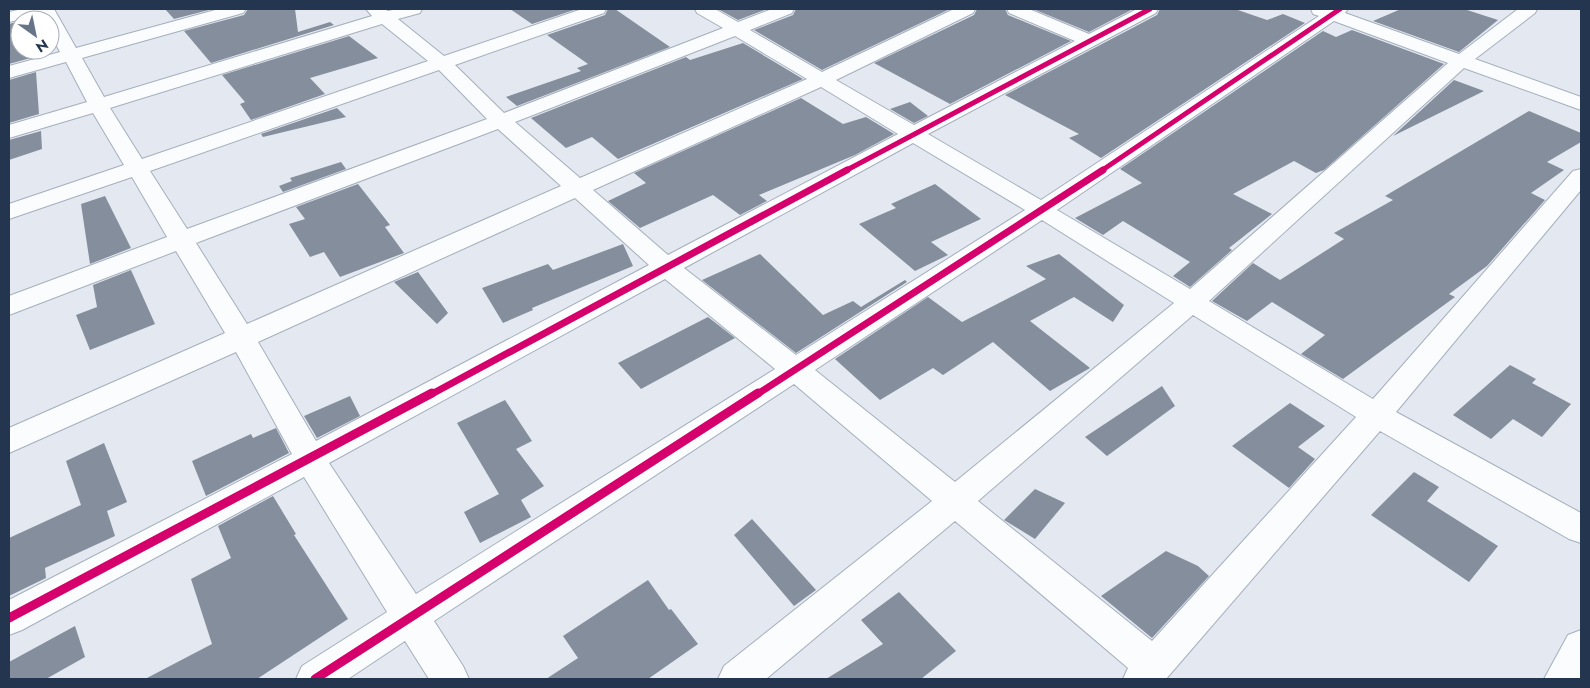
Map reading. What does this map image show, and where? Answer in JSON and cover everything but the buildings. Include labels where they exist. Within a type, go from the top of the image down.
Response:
[{"type":"street","points":[[9,17],[44,9],[72,55],[98,104],[242,337],[310,459],[450,679]]},
{"type":"street","points":[[9,72],[237,9]]},
{"type":"street","points":[[9,132],[379,13],[414,9]]},
{"type":"street","points":[[9,212],[598,9]]},
{"type":"street","points":[[703,9],[1041,210],[1190,303],[1376,415],[1581,529]]},
{"type":"street","points":[[9,306],[500,120],[786,9]]},
{"type":"street","points":[[9,441],[821,80],[967,9]]},
{"type":"street","points":[[1015,9],[1090,42]]},
{"type":"street","points":[[9,618],[1150,9]]},
{"type":"street","points":[[737,679],[954,502],[1190,303],[1462,61],[1529,9]]},
{"type":"street","points":[[315,679],[1041,210],[1329,11],[1581,104]]},
{"type":"street","points":[[379,13],[442,64],[500,120],[666,267],[796,370],[954,502],[1147,672],[1376,415],[1581,176]]},
{"type":"street","points":[[1563,679],[1581,647]]},
{"type":"cycle path","points":[[9,618],[1150,9]]},
{"type":"cycle path","points":[[315,679],[958,264],[1214,95],[1340,9]]}]
